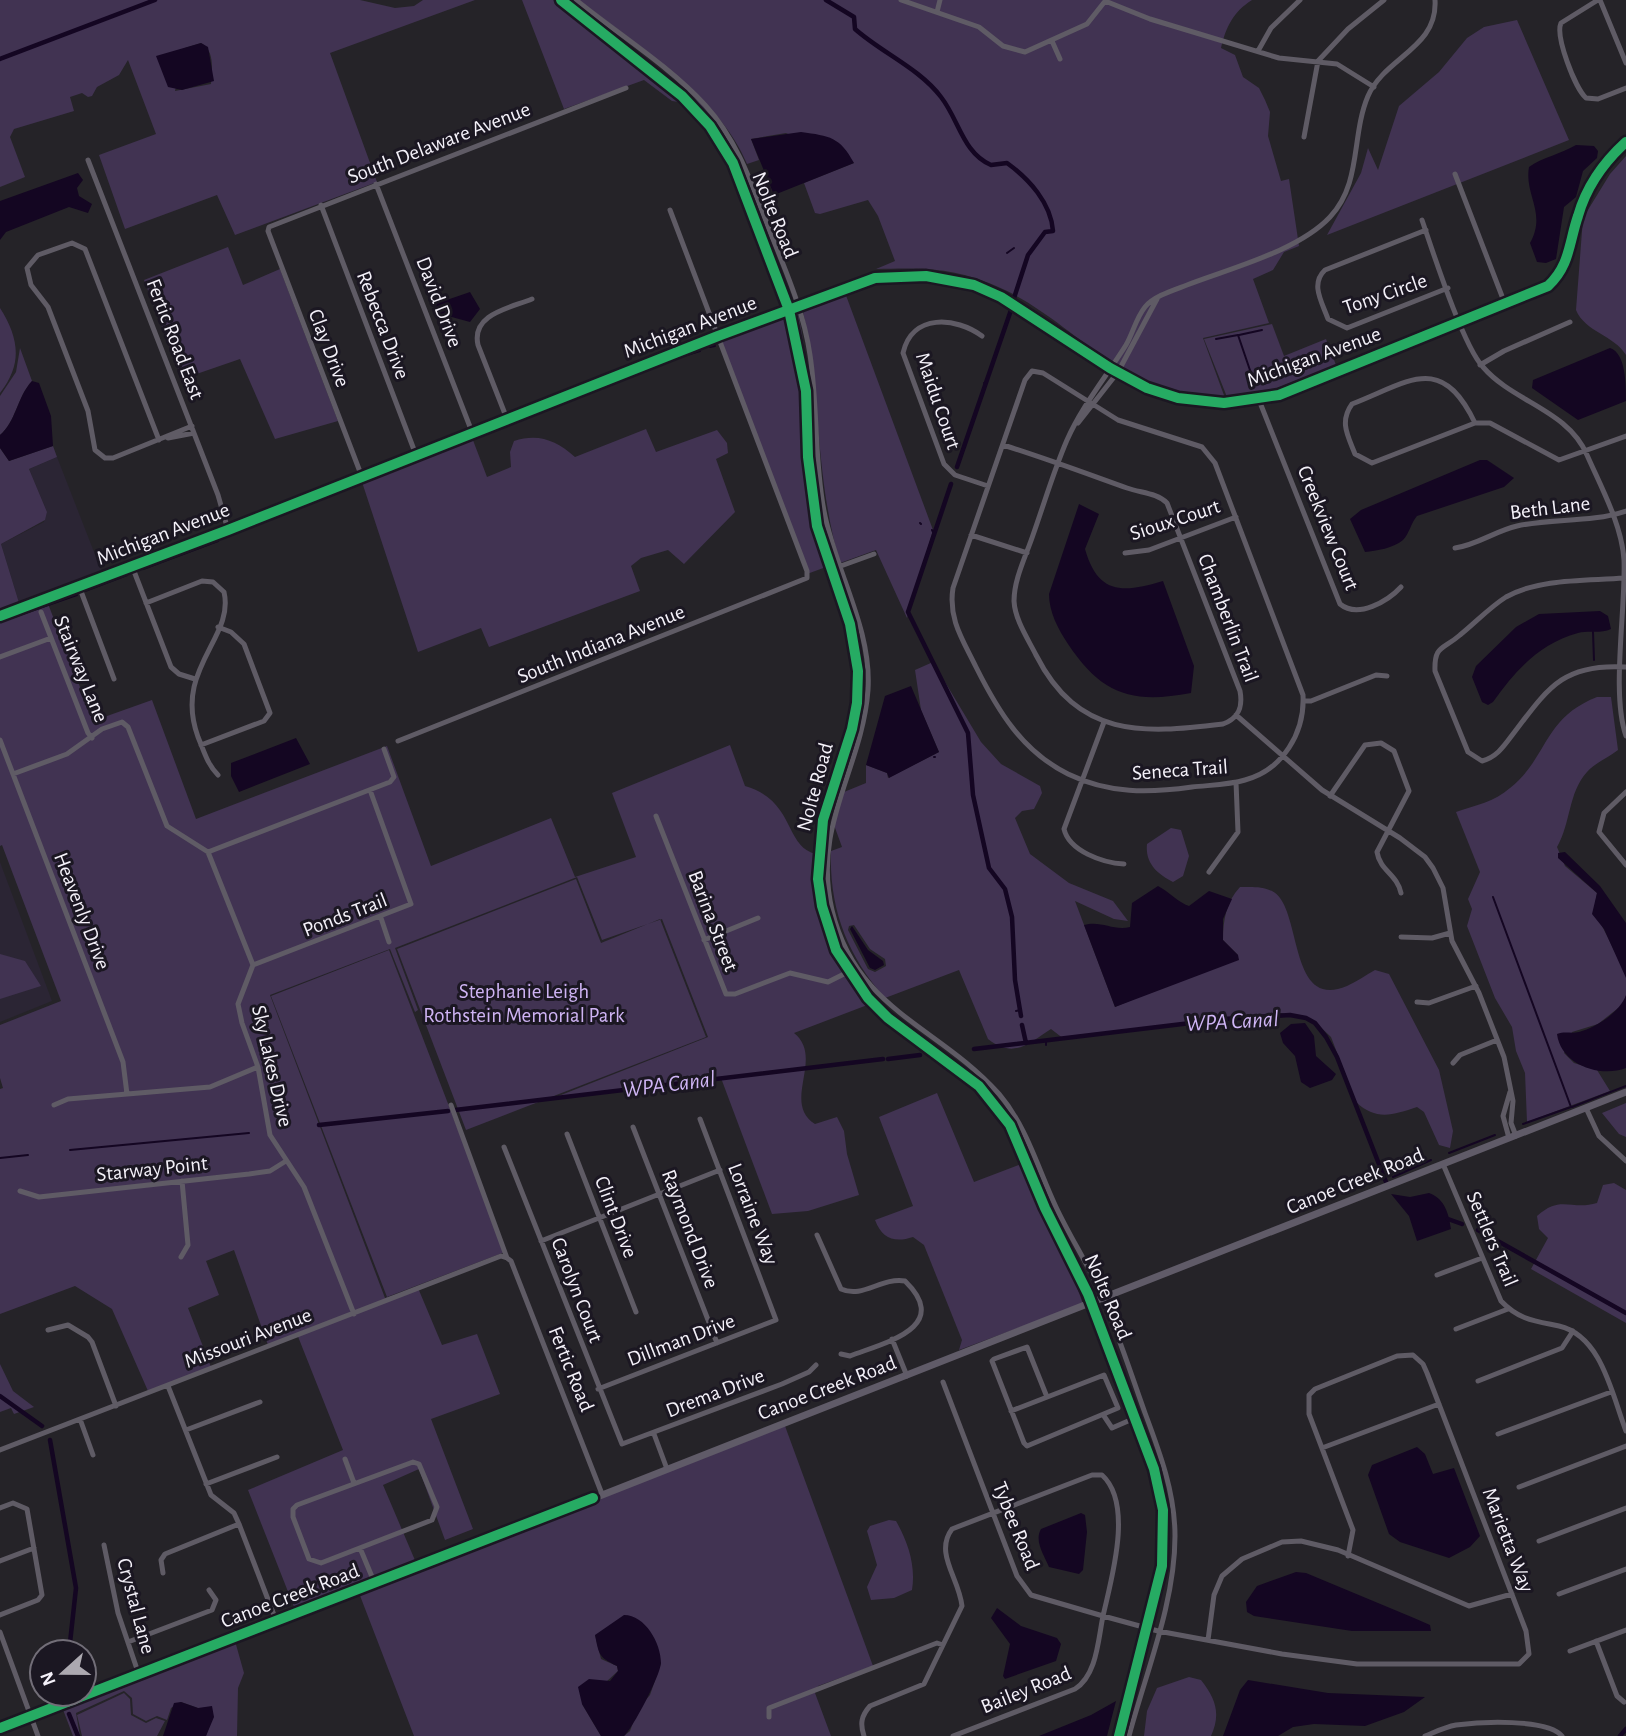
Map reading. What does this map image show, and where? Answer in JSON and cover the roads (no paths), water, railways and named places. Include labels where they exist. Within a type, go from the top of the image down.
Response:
[{"type":"main road","name":"Canoe Creek Road","points":[[0,1728],[276,1623],[1399,1184],[1626,1092]]},
{"type":"street","name":"Nolte Road","points":[[561,0],[675,90],[710,126],[733,163],[789,310],[806,391],[812,494],[824,553],[850,624],[858,671],[857,703],[852,729],[823,820],[819,849],[822,906],[836,950],[848,972],[888,1018],[956,1067],[992,1101],[1014,1133],[1045,1208],[1091,1303],[1136,1421],[1157,1481],[1164,1530],[1162,1566],[1119,1736]]},
{"type":"street","name":"Nolte Road","points":[[576,0],[684,85],[719,122],[742,159],[799,306],[810,355],[822,500],[838,567],[865,643],[868,688],[858,740],[832,821],[827,878],[833,911],[844,943],[859,970],[885,1001],[970,1067],[1000,1096],[1018,1122],[1054,1204],[1103,1298],[1147,1420],[1171,1492],[1175,1522],[1173,1566],[1129,1736]]},
{"type":"street","points":[[901,0],[979,27],[1015,51],[1036,48],[1087,24],[1106,0],[1150,19],[1279,58],[1337,64],[1374,87]]},
{"type":"street","points":[[937,12],[940,0]]},
{"type":"street","points":[[1258,51],[1271,28],[1300,0]]},
{"type":"street","points":[[1304,137],[1318,61],[1348,29],[1384,0]]},
{"type":"street","points":[[1090,405],[1145,307],[1157,299],[1294,242],[1315,231],[1331,215],[1349,186],[1364,113],[1374,87],[1429,33],[1435,13],[1435,0]]},
{"type":"street","points":[[1626,63],[1599,0],[1561,23],[1559,37],[1582,95],[1591,100],[1598,99],[1626,88]]},
{"type":"street","points":[[1052,41],[1060,59]]},
{"type":"street","name":"South Delaware Avenue","points":[[268,231],[274,223],[626,88]]},
{"type":"street","name":"Michigan Avenue","points":[[0,617],[718,336],[875,278],[902,275],[954,280],[1001,297],[1110,368],[1147,388],[1178,398],[1224,403],[1259,400],[1548,286],[1561,272],[1568,258],[1583,201],[1609,159],[1626,142]]},
{"type":"street","name":"Fertic Road East","points":[[88,160],[193,430],[228,530]]},
{"type":"street","points":[[1455,174],[1505,304]]},
{"type":"street","name":"David Drive","points":[[376,184],[472,432]]},
{"type":"street","name":"Rebecca Drive","points":[[321,205],[416,455]]},
{"type":"street","points":[[670,210],[718,336]]},
{"type":"street","points":[[1422,219],[1480,365],[1506,388],[1564,423],[1586,451],[1612,516],[1624,558],[1622,711],[1626,736]]},
{"type":"street","name":"Tony Circle","points":[[1426,230],[1325,270],[1319,276],[1316,288],[1328,319],[1347,328],[1448,288]]},
{"type":"street","name":"Clay Drive","points":[[268,231],[362,477]]},
{"type":"street","points":[[162,439],[85,249],[72,243],[38,255],[27,268],[27,277],[48,307],[88,411],[95,450],[105,458],[113,458],[193,430]]},
{"type":"street","points":[[507,419],[478,345],[477,334],[488,316],[532,299]]},
{"type":"street","points":[[1003,444],[1059,462],[1076,425],[1118,372],[1157,299]]},
{"type":"street","name":"Maidu Court","points":[[982,336],[957,322],[937,321],[914,334],[903,353],[944,464],[955,475],[988,486]]},
{"type":"street","points":[[1480,365],[1504,351],[1570,322]]},
{"type":"street","name":"South Indiana Avenue","points":[[398,741],[803,582],[807,571],[718,336]]},
{"type":"street","name":"Seneca Trail","points":[[1032,371],[1044,373],[1090,405],[1138,429],[1202,447],[1216,463],[1297,674],[1303,701],[1301,724],[1284,754],[1264,772],[1236,782],[1147,793],[1099,786],[1041,757],[1004,719],[954,622],[950,606],[953,588],[1003,444],[1024,380],[1032,371]]},
{"type":"street","points":[[1475,423],[1455,390],[1444,381],[1431,378],[1418,379],[1352,404],[1345,414],[1345,426],[1355,454],[1372,463],[1475,423],[1490,423],[1559,460],[1626,436]]},
{"type":"street","name":"Creekview Court","points":[[1259,400],[1340,604],[1352,611],[1360,610],[1391,597],[1401,587]]},
{"type":"street","name":"Chamberlin Trail","points":[[1059,462],[1164,500],[1181,537],[1240,691],[1242,703],[1236,715],[1223,724],[1174,730],[1134,730],[1104,722],[1081,710],[1054,685],[1020,623],[1014,599],[1059,462]]},
{"type":"street","name":"Beth Lane","points":[[1455,548],[1468,546],[1519,525],[1612,516],[1626,510]]},
{"type":"street","name":"Sioux Court","points":[[1125,553],[1140,552],[1236,517]]},
{"type":"street","points":[[971,535],[1027,554]]},
{"type":"street","points":[[824,553],[838,567],[874,554]]},
{"type":"street","points":[[132,566],[171,667],[179,674],[195,679]]},
{"type":"street","points":[[1624,578],[1540,585],[1508,596],[1436,653],[1435,671],[1468,752],[1480,764],[1499,753],[1545,692],[1562,678],[1588,667],[1624,667]]},
{"type":"street","points":[[146,603],[201,581],[213,582],[223,590],[226,600],[218,627],[195,679],[190,711],[210,768],[218,775]]},
{"type":"street","points":[[79,586],[114,679]]},
{"type":"street","name":"Stairway Lane","points":[[41,612],[92,738]]},
{"type":"street","points":[[201,745],[264,721],[270,713],[244,644],[231,632],[218,627]]},
{"type":"street","points":[[0,657],[51,638]]},
{"type":"street","points":[[1303,701],[1376,675],[1387,676]]},
{"type":"street","points":[[1236,715],[1330,796],[1415,848],[1433,868],[1443,888],[1450,933],[1476,986],[1509,1076],[1513,1101],[1512,1137]]},
{"type":"street","points":[[1104,722],[1065,823],[1066,836],[1075,847],[1110,863],[1124,864]]},
{"type":"street","points":[[13,775],[67,754],[102,729],[125,723],[167,826],[208,852],[253,965]]},
{"type":"street","name":"Heavenly Drive","points":[[0,740],[123,1062],[127,1094]]},
{"type":"street","points":[[1330,796],[1361,748],[1371,743],[1391,747],[1409,790],[1379,845],[1378,859],[1384,869],[1398,881],[1401,892]]},
{"type":"street","points":[[208,852],[390,782],[394,777],[384,749]]},
{"type":"street","points":[[1209,873],[1238,832],[1240,822],[1236,782]]},
{"type":"street","name":"Ponds Trail","points":[[253,965],[381,918],[411,904],[370,790]]},
{"type":"street","points":[[1626,792],[1604,813],[1599,832],[1626,865]]},
{"type":"street","name":"Barina Street","points":[[656,816],[722,988],[729,995],[790,973],[828,982],[848,972]]},
{"type":"street","points":[[381,918],[389,942]]},
{"type":"street","points":[[704,940],[758,918]]},
{"type":"street","points":[[1401,937],[1432,938],[1450,933]]},
{"type":"street","name":"Sky Lakes Drive","points":[[253,965],[238,1004],[258,1067],[270,1135],[303,1187],[354,1314]]},
{"type":"street","points":[[848,972],[857,975],[878,1000],[885,1001]]},
{"type":"street","points":[[1417,1002],[1429,1003],[1476,986]]},
{"type":"street","points":[[1453,1063],[1460,1055],[1497,1040]]},
{"type":"street","points":[[940,1056],[953,1054]]},
{"type":"street","points":[[54,1105],[68,1099],[210,1087],[258,1067]]},
{"type":"street","points":[[956,1067],[970,1067]]},
{"type":"street","name":"Fertic Road","points":[[451,1105],[507,1258],[516,1274],[602,1494]]},
{"type":"street","points":[[1586,1108],[1599,1136],[1626,1161]]},
{"type":"street","name":"Lorraine Way","points":[[700,1119],[776,1320]]},
{"type":"street","name":"Raymond Drive","points":[[633,1127],[717,1343]]},
{"type":"street","name":"Clint Drive","points":[[567,1134],[636,1312]]},
{"type":"street","name":"Carolyn Court","points":[[504,1147],[598,1390],[622,1444]]},
{"type":"street","name":"Starway Point","points":[[20,1191],[39,1197],[182,1181],[270,1171],[286,1161]]},
{"type":"street","name":"Settlers Trail","points":[[1443,1164],[1493,1289],[1508,1309],[1529,1321],[1573,1331]]},
{"type":"street","points":[[541,1241],[720,1170]]},
{"type":"street","points":[[181,1257],[188,1245],[182,1181]]},
{"type":"street","points":[[817,1236],[841,1289],[856,1293],[896,1280],[905,1281],[911,1288],[921,1319],[911,1331],[850,1356],[841,1354]]},
{"type":"street","name":"Missouri Avenue","points":[[0,1450],[490,1261],[507,1258]]},
{"type":"street","points":[[1437,1275],[1482,1258]]},
{"type":"street","points":[[1456,1329],[1508,1309]]},
{"type":"street","name":"Dillman Drive","points":[[598,1390],[776,1320]]},
{"type":"street","points":[[48,1330],[68,1325],[88,1337],[116,1406]]},
{"type":"street","points":[[1478,1381],[1562,1348],[1573,1331],[1591,1346],[1626,1431]]},
{"type":"street","points":[[892,1339],[907,1376]]},
{"type":"street","points":[[1012,1411],[1104,1375],[1118,1408],[1027,1446],[1012,1411],[992,1361],[1027,1347],[1047,1397]]},
{"type":"street","name":"Marietta Way","points":[[1158,1631],[1357,1664],[1511,1666],[1524,1661],[1530,1647],[1512,1594],[1439,1404],[1418,1357],[1404,1353],[1315,1389],[1309,1395],[1310,1413],[1353,1530],[1348,1556]]},
{"type":"street","name":"Drema Drive","points":[[622,1444],[800,1376],[816,1365]]},
{"type":"street","name":"Tybee Road","points":[[943,1382],[1017,1576],[1031,1595],[1158,1631]]},
{"type":"street","points":[[168,1386],[211,1495],[233,1513],[239,1524],[276,1623]]},
{"type":"street","points":[[1498,1434],[1611,1392]]},
{"type":"street","points":[[186,1430],[260,1402]]},
{"type":"street","points":[[1322,1448],[1439,1404]]},
{"type":"street","points":[[1104,1416],[1112,1428],[1147,1420]]},
{"type":"street","points":[[80,1419],[93,1455]]},
{"type":"street","points":[[654,1434],[667,1469]]},
{"type":"street","points":[[1519,1487],[1626,1446]]},
{"type":"street","points":[[206,1484],[277,1457]]},
{"type":"street","points":[[345,1459],[354,1483]]},
{"type":"street","points":[[413,1462],[419,1464],[437,1507],[432,1520],[360,1548],[314,1563],[309,1559],[293,1517],[293,1509],[297,1505],[354,1483],[413,1462]]},
{"type":"street","points":[[864,1736],[863,1713],[870,1706],[924,1684],[962,1605],[944,1552],[945,1538],[953,1528],[1092,1475],[1102,1475],[1110,1482],[1118,1524],[1118,1556],[1103,1616]]},
{"type":"street","points":[[0,1508],[13,1503],[27,1509],[42,1595],[37,1600],[0,1615]]},
{"type":"street","points":[[1539,1541],[1626,1508]]},
{"type":"street","points":[[163,1573],[161,1560],[165,1554],[239,1524]]},
{"type":"street","points":[[1208,1640],[1213,1595],[1222,1576],[1242,1559],[1282,1542],[1301,1541],[1348,1556],[1469,1606],[1512,1594]]},
{"type":"street","name":"Crystal Lane","points":[[104,1545],[118,1613],[139,1675]]},
{"type":"street","points":[[0,1561],[34,1548]]},
{"type":"street","points":[[360,1548],[375,1584]]},
{"type":"street","points":[[1559,1594],[1626,1569]]},
{"type":"street","points":[[128,1642],[212,1610],[216,1600],[209,1590]]},
{"type":"street","name":"Bailey Road","points":[[953,1736],[1085,1683],[1095,1657],[1103,1616]]},
{"type":"street","points":[[1570,1651],[1626,1630]]},
{"type":"street","points":[[0,1632],[38,1736]]},
{"type":"street","points":[[1596,1641],[1617,1696],[1624,1702]]},
{"type":"street","points":[[769,1717],[769,1708],[937,1643],[943,1645]]},
{"type":"street","points":[[1425,1736],[1453,1725],[1499,1724],[1542,1726],[1562,1736]]},
{"type":"waterway","points":[[0,59],[155,0]]},
{"type":"waterway","points":[[826,0],[854,17],[855,29],[932,87],[947,106],[974,153],[991,165],[1007,163],[1031,184],[1043,201],[1053,231],[1045,232],[1028,255],[1014,298]]},
{"type":"waterway","points":[[1007,253],[1014,248]]},
{"type":"waterway","points":[[957,467],[1011,310]]},
{"type":"waterway","points":[[1239,335],[1262,330]]},
{"type":"waterway","points":[[1216,339],[1238,335],[1253,379]]},
{"type":"waterway","points":[[710,347],[715,346]]},
{"type":"waterway","points":[[680,357],[700,351]]},
{"type":"waterway","points":[[665,362],[672,359]]},
{"type":"waterway","points":[[647,369],[659,364]]},
{"type":"waterway","points":[[610,382],[640,371]]},
{"type":"waterway","points":[[569,399],[601,386]]},
{"type":"waterway","points":[[556,404],[562,402]]},
{"type":"waterway","points":[[519,419],[549,407]]},
{"type":"waterway","points":[[485,432],[512,421]]},
{"type":"waterway","points":[[424,457],[479,435]]},
{"type":"waterway","points":[[328,495],[416,459]]},
{"type":"waterway","points":[[951,484],[908,612],[968,733],[973,795],[989,868],[1005,889],[1012,917],[1015,980],[1021,1016]]},
{"type":"waterway","points":[[275,515],[321,497]]},
{"type":"waterway","points":[[239,530],[268,518]]},
{"type":"waterway","points":[[143,569],[218,541]]},
{"type":"waterway","points":[[85,591],[127,575]]},
{"type":"waterway","points":[[5,620],[77,595]]},
{"type":"waterway","points":[[1593,632],[1594,660]]},
{"type":"waterway","points":[[851,748],[863,688]]},
{"type":"waterway","points":[[1493,897],[1571,1107],[1523,1124]]},
{"type":"waterway","points":[[1016,1011],[1020,1010]]},
{"type":"waterway","name":"WPA Canal","points":[[974,1049],[1224,1019],[1290,1015],[1306,1018],[1315,1023],[1337,1057],[1386,1182]]},
{"type":"waterway","points":[[1022,1025],[1026,1043]]},
{"type":"waterway","name":"WPA Canal","points":[[888,1059],[920,1055]]},
{"type":"waterway","name":"WPA Canal","points":[[455,1110],[883,1059]]},
{"type":"waterway","points":[[1572,1107],[1626,1086]]},
{"type":"waterway","name":"WPA Canal","points":[[319,1125],[448,1111]]},
{"type":"waterway","points":[[70,1150],[249,1133]]},
{"type":"waterway","points":[[1449,1153],[1495,1135]]},
{"type":"waterway","points":[[0,1158],[28,1155]]},
{"type":"waterway","points":[[1393,1177],[1431,1160]]},
{"type":"waterway","name":"WPA Canal","points":[[1448,1219],[1462,1224]]},
{"type":"waterway","name":"WPA Canal","points":[[1478,1230],[1626,1313]]},
{"type":"waterway","points":[[0,1396],[42,1426]]},
{"type":"waterway","points":[[50,1440],[76,1588],[71,1638]]},
{"type":"waterway","points":[[69,1714],[78,1736]]},
{"type":"waterway","points":[[1620,1736],[1626,1729]]},
{"type":"park label","name":"Stephanie Leigh Rothstein Memorial Park","points":[[524,1003]]}]
